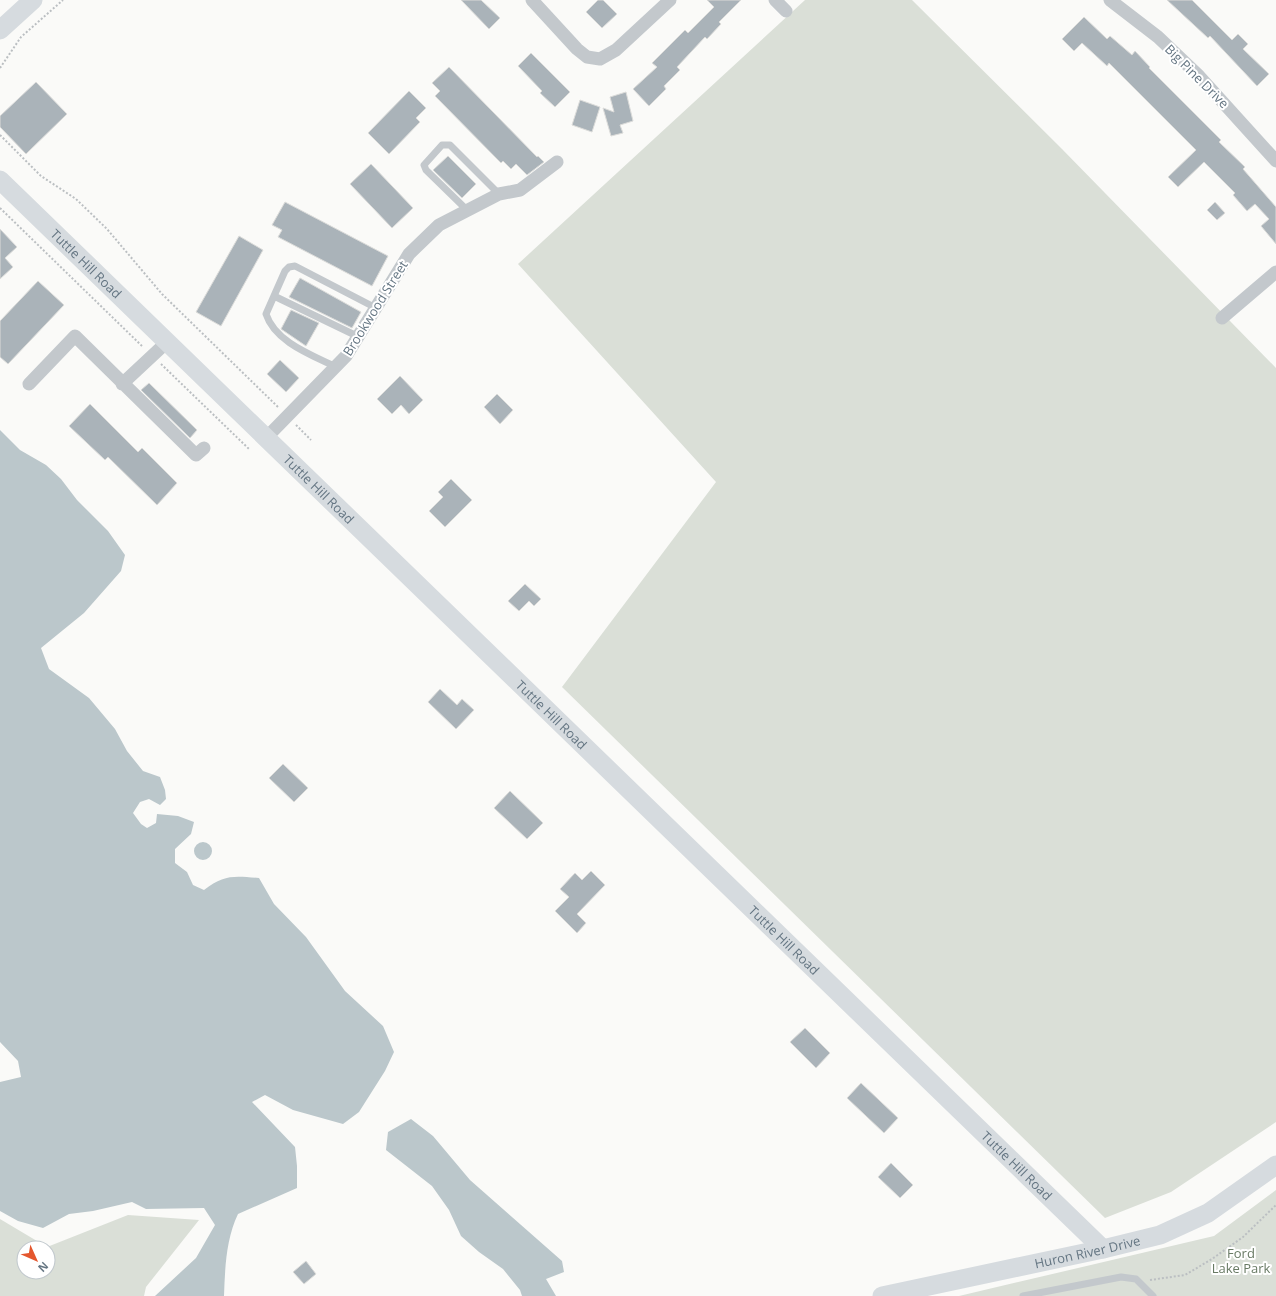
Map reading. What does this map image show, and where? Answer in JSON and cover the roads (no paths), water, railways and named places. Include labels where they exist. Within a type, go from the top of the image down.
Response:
[{"type":"main road","points":[[0,30],[33,0]]},
{"type":"main road","name":"Tuttle Hill Road","points":[[0,180],[373,544],[1103,1249]]},
{"type":"main road","name":"Huron River Drive","points":[[882,1296],[1103,1249],[1160,1235],[1208,1213],[1276,1165]]},
{"type":"street","points":[[532,0],[577,49],[587,57],[600,60],[616,50],[670,0]]},
{"type":"street","points":[[775,0],[786,11]]},
{"type":"street","name":"Big Pine Drive","points":[[1110,0],[1158,37],[1194,71],[1239,118],[1276,161]]},
{"type":"street","name":"Brookwood Street","points":[[266,438],[336,367],[359,337],[409,254],[439,225],[499,194],[520,190],[557,162]]},
{"type":"street","points":[[1222,318],[1276,272]]},
{"type":"street","points":[[29,384],[75,336],[122,384],[196,455],[204,448]]},
{"type":"street","points":[[122,384],[166,342]]},
{"type":"lane","points":[[467,210],[426,170],[424,166],[442,145],[450,145],[499,194]]},
{"type":"lane","points":[[336,367],[299,348],[276,331],[266,314],[285,272],[289,267],[294,266],[376,308]]},
{"type":"lane","points":[[274,296],[359,337]]},
{"type":"lane","points":[[1023,1296],[1121,1277],[1136,1279],[1153,1296]]},
{"type":"park label","name":"Ford Lake Park","points":[[1241,1260]]}]
